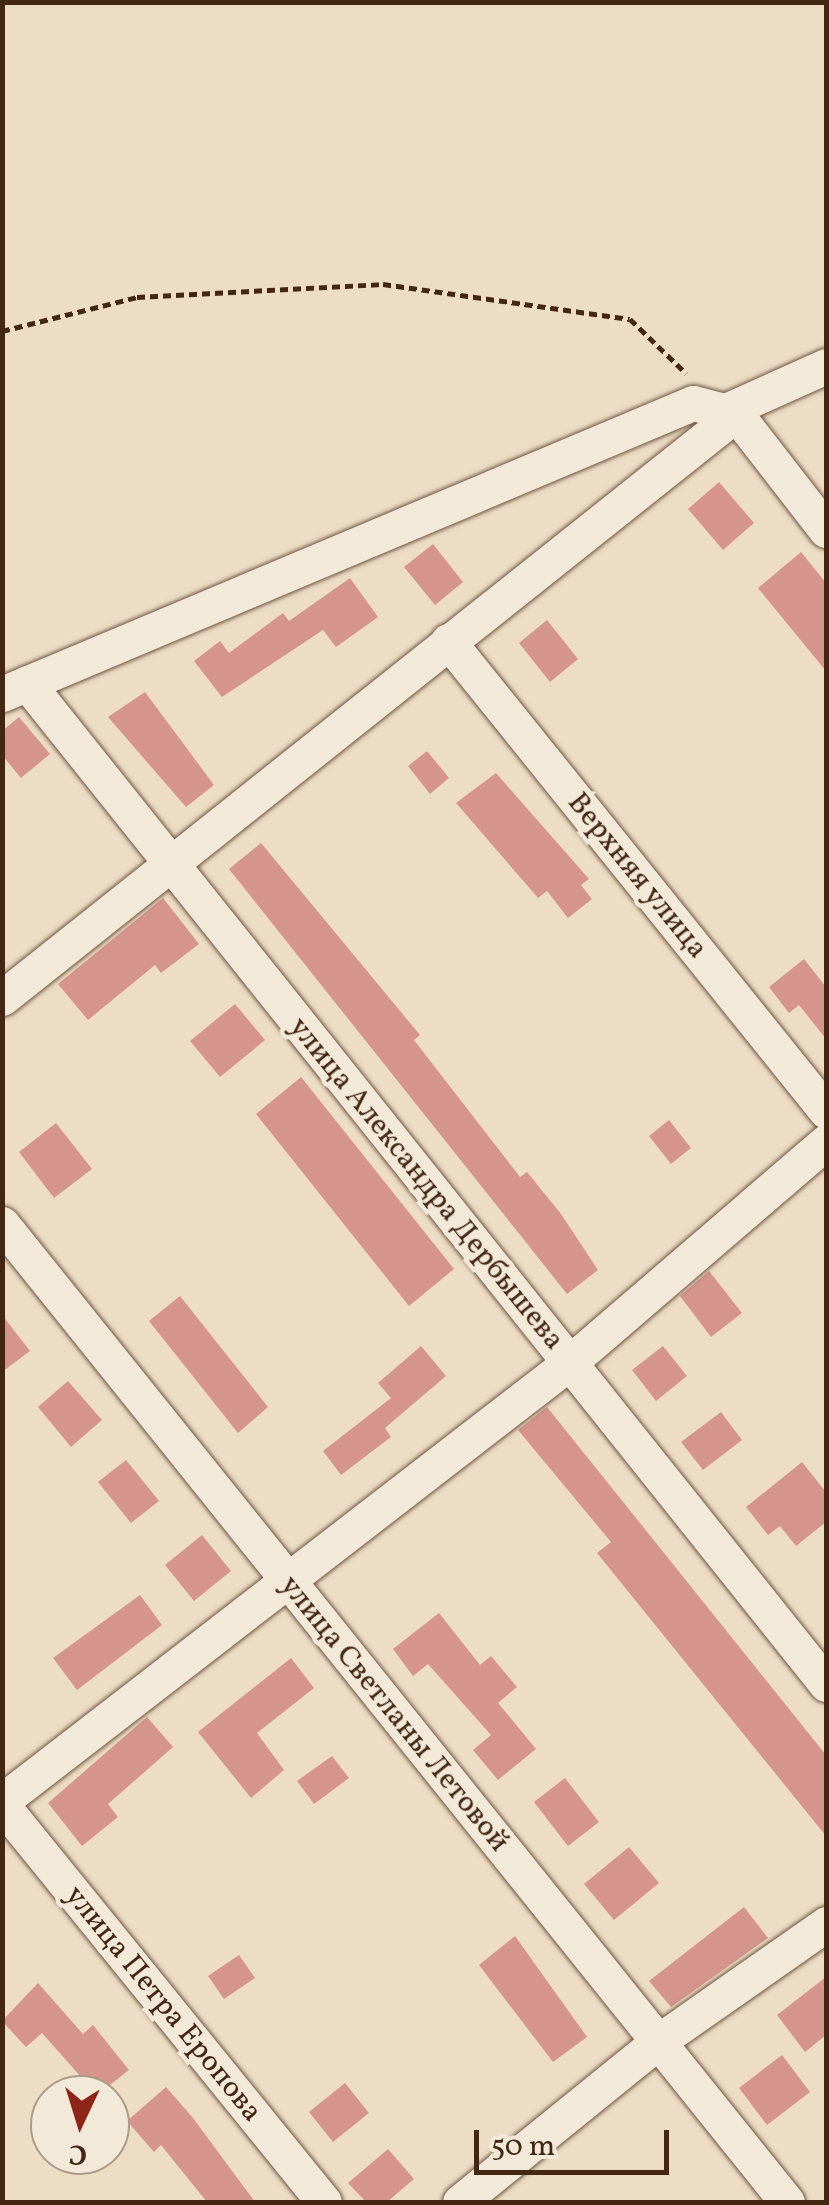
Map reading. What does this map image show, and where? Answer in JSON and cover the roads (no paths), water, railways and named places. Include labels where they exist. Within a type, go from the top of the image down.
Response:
[{"type":"street","points":[[2,998],[171,866],[728,410],[826,366]]},
{"type":"street","points":[[15,689],[657,414],[694,403],[728,410],[826,530]]},
{"type":"street","name":"Верхняя улица","points":[[448,641],[826,1110]]},
{"type":"street","name":"улица Александра Дербышева","points":[[15,689],[171,866],[826,1684]]},
{"type":"street","points":[[2,1803],[569,1363],[826,1142]]},
{"type":"street","name":"улица Светланы Летовой","points":[[2,1224],[787,2202]]},
{"type":"street","name":"улица Петра Еропова","points":[[2,1803],[324,2202]]},
{"type":"street","points":[[460,2202],[659,2041],[826,1924]]}]
